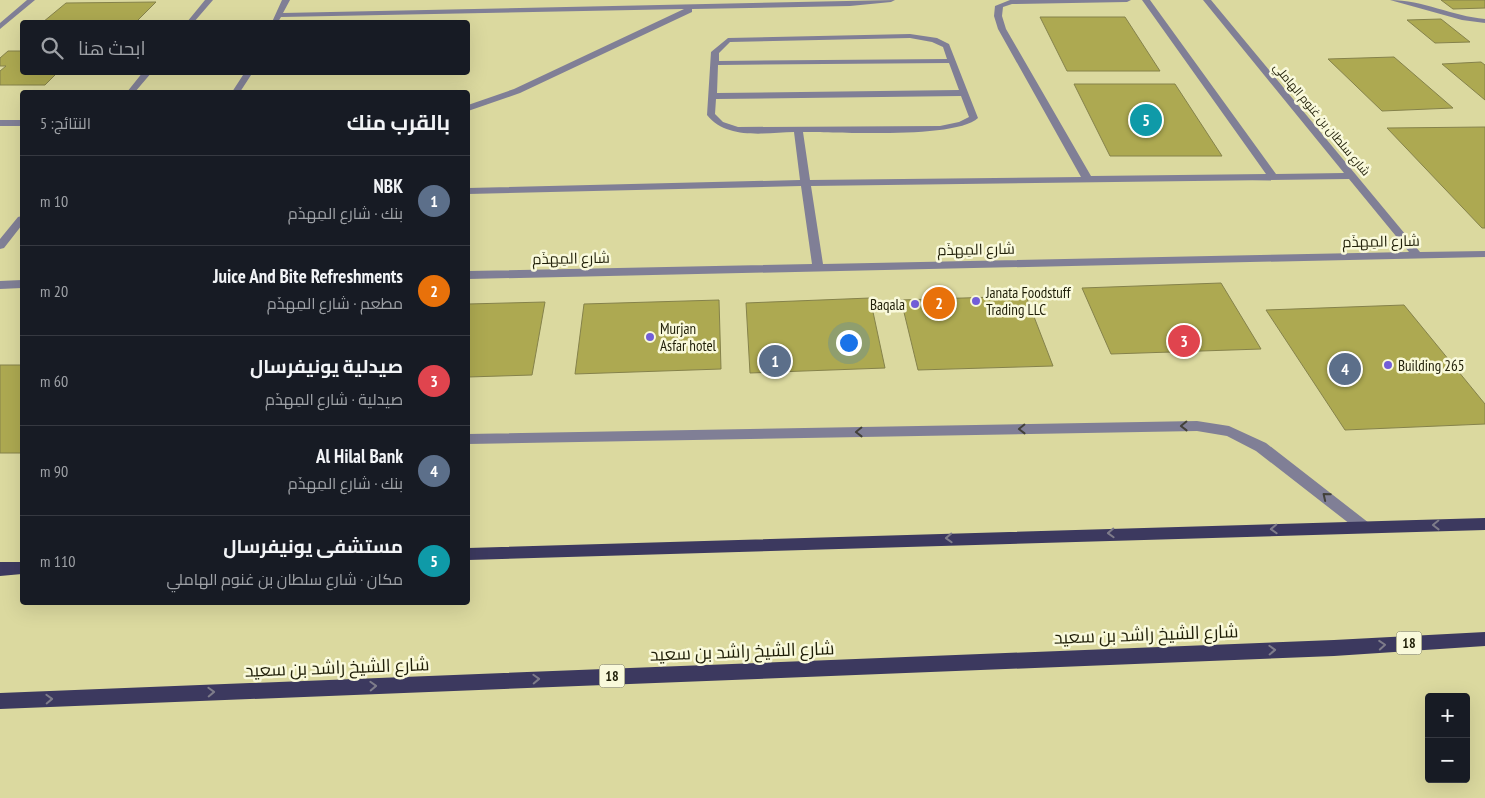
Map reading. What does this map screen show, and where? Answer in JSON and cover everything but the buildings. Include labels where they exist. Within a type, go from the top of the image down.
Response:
[{"type":"main road","points":[[470,554],[1364,526],[1485,524]]},
{"type":"main road","points":[[0,569],[20,568]]},
{"type":"main road","name":"شارع الشيخ راشد بن سعيد","points":[[0,701],[1334,648],[1485,639]]},
{"type":"street","points":[[0,27],[31,0]]},
{"type":"street","points":[[192,20],[209,0]]},
{"type":"street","points":[[277,20],[286,0]]},
{"type":"street","points":[[850,4],[867,0]]},
{"type":"street","points":[[280,15],[692,8],[850,4],[891,0]]},
{"type":"street","points":[[1088,180],[1002,30],[998,16],[999,6],[1010,2],[1127,0]]},
{"type":"street","points":[[1146,0],[1272,176]]},
{"type":"street","name":"شارع سلطان بن غنوم الهاملي","points":[[1207,0],[1417,255]]},
{"type":"street","points":[[1394,0],[1421,5],[1468,20],[1485,21]]},
{"type":"street","points":[[470,107],[517,91],[692,8]]},
{"type":"street","points":[[910,36],[934,40],[946,46],[974,118],[962,124],[940,129],[737,130],[720,124],[711,115],[715,63],[715,52],[728,40],[910,36]]},
{"type":"street","points":[[715,63],[952,61]]},
{"type":"street","points":[[132,90],[145,75]]},
{"type":"street","points":[[237,90],[247,75]]},
{"type":"street","points":[[713,96],[963,93]]},
{"type":"street","points":[[0,123],[20,123]]},
{"type":"street","points":[[798,131],[818,267]]},
{"type":"street","points":[[470,191],[807,183],[1353,176]]},
{"type":"street","points":[[0,246],[20,221]]},
{"type":"street","name":"شارع المِهذَم","points":[[470,275],[1485,254]]},
{"type":"street","points":[[0,285],[20,284]]},
{"type":"street","points":[[470,439],[1197,426],[1229,432],[1261,447],[1364,526]]},
{"type":"place","name":"مستشفى يونيفرسال","points":[[1146,120]]},
{"type":"place","name":"Janata Foodstuff Trading LLC","points":[[976,301]]},
{"type":"place","name":"Juice And Bite Refreshments","points":[[939,303]]},
{"type":"place","name":"Baqala","points":[[915,304]]},
{"type":"place","name":"Murjan Asfar hotel","points":[[650,337]]},
{"type":"place","name":"صيدلية يونيفرسال","points":[[1184,341]]},
{"type":"place","name":"NBK","points":[[775,361]]},
{"type":"place","name":"Building 265","points":[[1388,365]]},
{"type":"place","name":"Al Hilal Bank","points":[[1345,369]]}]
